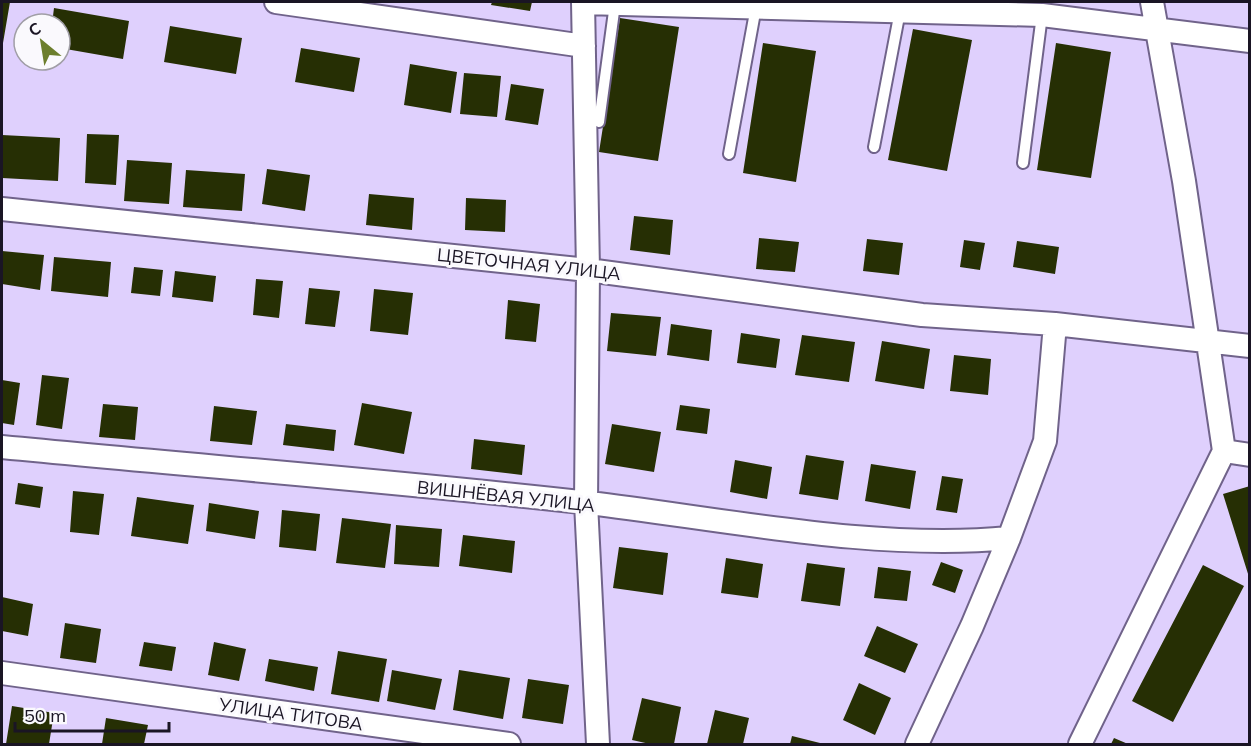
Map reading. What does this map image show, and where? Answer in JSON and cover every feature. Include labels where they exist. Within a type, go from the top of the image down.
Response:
[{"type":"street","points":[[276,2],[584,46]]},
{"type":"street","points":[[598,744],[586,503],[588,270],[583,2],[1042,15],[1250,41]]},
{"type":"street","points":[[1080,744],[1224,452],[1184,181],[1152,2]]},
{"type":"street","name":"ЦВЕТОЧНАЯ УЛИЦА","points":[[2,209],[588,270],[922,315],[1055,324],[1250,346]]},
{"type":"street","points":[[917,744],[1010,538],[1045,441],[1055,324]]},
{"type":"street","name":"ВИШНЁВАЯ УЛИЦА","points":[[2,447],[586,503],[856,537],[978,541],[1010,538]]},
{"type":"street","points":[[1224,452],[1250,454]]},
{"type":"street","name":"УЛИЦА ТИТОВА","points":[[2,673],[509,744]]},
{"type":"lane","points":[[599,122],[615,4]]},
{"type":"lane","points":[[729,154],[756,7]]},
{"type":"lane","points":[[874,147],[900,11]]},
{"type":"lane","points":[[1023,163],[1042,15]]},
{"type":"building","points":[[2,2],[10,2],[3,43],[2,43]]},
{"type":"building","points":[[492,2],[532,2],[530,11],[491,5]]},
{"type":"building","points":[[54,8],[129,21],[123,59],[72,50],[72,12],[54,12]]},
{"type":"building","points":[[620,18],[679,27],[658,161],[599,152]]},
{"type":"building","points":[[170,26],[242,38],[236,74],[164,62]]},
{"type":"building","points":[[913,29],[972,40],[947,171],[888,160]]},
{"type":"building","points":[[763,43],[816,51],[796,182],[743,173]]},
{"type":"building","points":[[1056,43],[1111,52],[1091,178],[1037,170]]},
{"type":"building","points":[[301,48],[360,58],[354,92],[295,82]]},
{"type":"building","points":[[410,64],[457,72],[451,113],[404,105]]},
{"type":"building","points":[[464,73],[501,76],[497,117],[460,114]]},
{"type":"building","points":[[511,84],[544,89],[538,125],[505,120]]},
{"type":"building","points":[[87,134],[119,135],[116,185],[85,183]]},
{"type":"building","points":[[2,135],[60,138],[58,181],[2,178]]},
{"type":"building","points":[[127,160],[172,163],[169,204],[124,201]]},
{"type":"building","points":[[267,169],[310,175],[305,211],[262,204]]},
{"type":"building","points":[[186,170],[245,174],[242,211],[183,207]]},
{"type":"building","points":[[369,194],[414,198],[412,230],[366,225]]},
{"type":"building","points":[[466,198],[506,200],[505,232],[465,230]]},
{"type":"building","points":[[634,216],[673,220],[670,255],[630,250]]},
{"type":"building","points":[[759,238],[799,242],[795,272],[756,269]]},
{"type":"building","points":[[867,239],[903,243],[899,275],[863,271]]},
{"type":"building","points":[[964,240],[985,243],[980,270],[960,267]]},
{"type":"building","points":[[1017,241],[1059,247],[1055,274],[1013,267]]},
{"type":"building","points":[[2,251],[44,255],[40,290],[2,284]]},
{"type":"building","points":[[54,257],[111,262],[108,297],[51,291]]},
{"type":"building","points":[[134,267],[163,270],[160,296],[131,293]]},
{"type":"building","points":[[175,271],[216,276],[213,302],[172,297]]},
{"type":"building","points":[[256,279],[283,281],[279,318],[253,315]]},
{"type":"building","points":[[309,288],[340,291],[335,327],[305,324]]},
{"type":"building","points":[[374,289],[413,293],[408,335],[370,331]]},
{"type":"building","points":[[508,300],[540,304],[536,342],[505,339]]},
{"type":"building","points":[[611,313],[661,317],[656,356],[607,351]]},
{"type":"building","points":[[671,324],[712,330],[709,361],[667,355]]},
{"type":"building","points":[[741,333],[780,339],[776,368],[737,363]]},
{"type":"building","points":[[802,335],[855,342],[849,382],[795,375]]},
{"type":"building","points":[[882,341],[930,349],[924,389],[875,381]]},
{"type":"building","points":[[954,355],[991,359],[988,395],[950,391]]},
{"type":"building","points":[[42,375],[69,378],[62,429],[36,425]]},
{"type":"building","points":[[2,380],[20,383],[14,425],[2,423]]},
{"type":"building","points":[[362,403],[412,412],[404,454],[354,445]]},
{"type":"building","points":[[103,404],[138,407],[135,440],[99,437]]},
{"type":"building","points":[[680,405],[710,409],[707,434],[676,430]]},
{"type":"building","points":[[214,406],[257,411],[252,445],[210,441]]},
{"type":"building","points":[[286,424],[336,430],[334,451],[283,445]]},
{"type":"building","points":[[612,424],[661,432],[654,472],[605,464]]},
{"type":"building","points":[[474,439],[525,445],[522,475],[471,469]]},
{"type":"building","points":[[806,455],[844,461],[838,500],[799,494]]},
{"type":"building","points":[[735,460],[772,467],[767,499],[730,492]]},
{"type":"building","points":[[871,464],[916,471],[910,509],[865,501]]},
{"type":"building","points":[[942,476],[963,479],[957,513],[936,510]]},
{"type":"building","points":[[18,483],[43,487],[40,508],[15,504]]},
{"type":"building","points":[[1250,486],[1250,577],[1249,577],[1223,494]]},
{"type":"building","points":[[73,491],[104,494],[99,535],[70,532]]},
{"type":"building","points":[[137,497],[194,505],[188,544],[131,536]]},
{"type":"building","points":[[209,503],[259,511],[255,539],[206,531]]},
{"type":"building","points":[[282,510],[320,514],[316,551],[279,547]]},
{"type":"building","points":[[342,518],[391,524],[385,568],[336,563]]},
{"type":"building","points":[[396,525],[442,529],[439,567],[394,564]]},
{"type":"building","points":[[463,535],[515,541],[512,573],[459,566]]},
{"type":"building","points":[[619,547],[668,553],[663,595],[613,588]]},
{"type":"building","points":[[726,558],[763,564],[758,598],[721,593]]},
{"type":"building","points":[[941,562],[963,570],[955,593],[932,585]]},
{"type":"building","points":[[807,563],[845,568],[840,606],[801,601]]},
{"type":"building","points":[[1203,565],[1244,586],[1173,722],[1132,701]]},
{"type":"building","points":[[878,567],[911,571],[907,601],[874,598]]},
{"type":"building","points":[[2,597],[33,604],[28,636],[2,631]]},
{"type":"building","points":[[65,623],[101,629],[96,663],[60,658]]},
{"type":"building","points":[[877,626],[918,644],[905,673],[864,656]]},
{"type":"building","points":[[144,642],[176,647],[172,671],[139,666]]},
{"type":"building","points":[[214,642],[246,649],[239,681],[208,675]]},
{"type":"building","points":[[338,651],[387,659],[379,702],[331,694]]},
{"type":"building","points":[[269,659],[318,667],[314,691],[265,681]]},
{"type":"building","points":[[392,670],[442,679],[435,710],[387,701]]},
{"type":"building","points":[[459,670],[510,678],[503,719],[453,710]]},
{"type":"building","points":[[528,679],[569,685],[563,724],[522,718]]},
{"type":"building","points":[[859,683],[891,698],[875,735],[843,720]]},
{"type":"building","points":[[642,698],[681,707],[674,744],[650,744],[632,740]]},
{"type":"building","points":[[12,706],[54,713],[49,744],[6,744]]},
{"type":"building","points":[[715,710],[749,718],[743,744],[707,744]]},
{"type":"building","points":[[106,718],[148,725],[144,744],[102,744]]},
{"type":"building","points":[[792,736],[824,744],[790,744]]},
{"type":"building","points":[[1114,738],[1128,744],[1111,744]]}]
